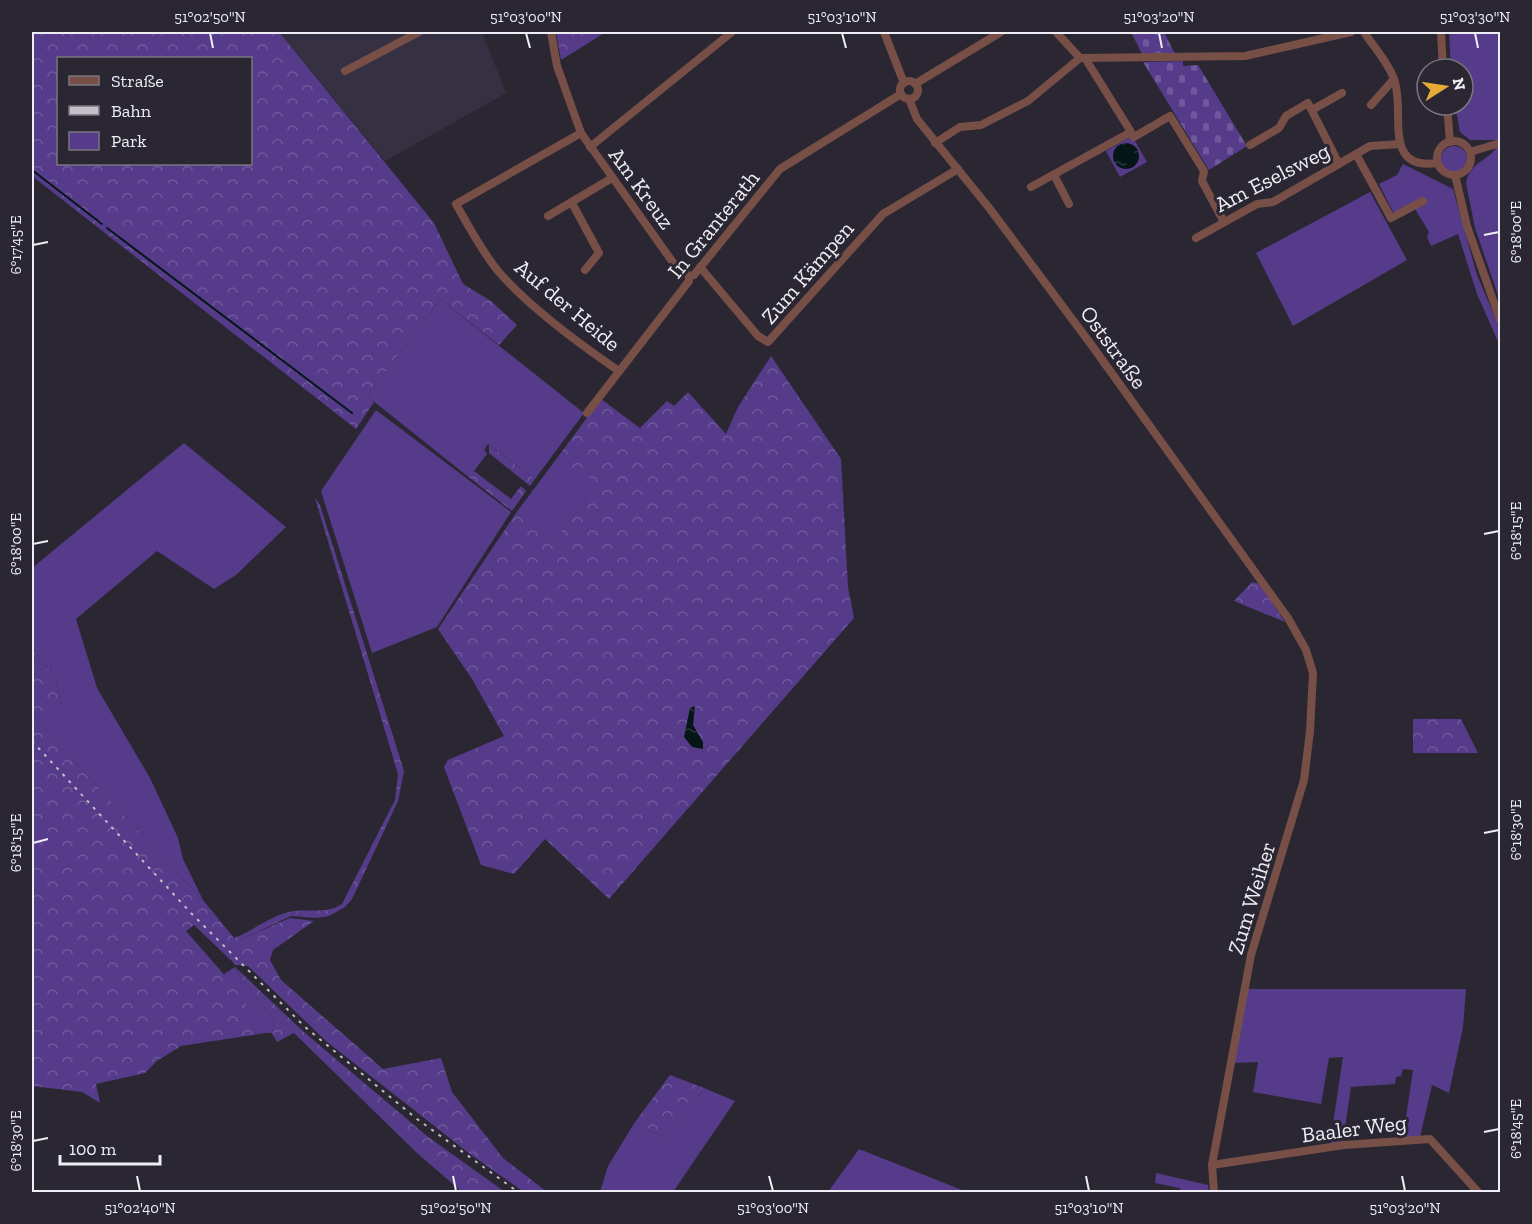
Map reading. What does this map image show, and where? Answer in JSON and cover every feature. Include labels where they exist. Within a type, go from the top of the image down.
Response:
[{"type":"street","points":[[345,71],[419,32]]},
{"type":"street","name":"Am Kreuz","points":[[551,32],[557,66],[581,134],[674,264],[689,276]]},
{"type":"street","points":[[590,147],[732,32]]},
{"type":"street","points":[[884,32],[904,83],[901,94],[909,99],[917,93],[915,84]]},
{"type":"street","points":[[904,83],[915,84],[1000,32]]},
{"type":"street","points":[[1030,186],[1131,132],[1082,58],[1056,32]]},
{"type":"street","points":[[935,143],[960,127],[981,125],[1028,101],[1082,58],[1245,56],[1351,32]]},
{"type":"street","points":[[1364,32],[1394,79],[1400,144],[1411,160],[1421,164],[1437,163]]},
{"type":"street","points":[[1441,32],[1442,57]]},
{"type":"street","points":[[1371,105],[1394,79]]},
{"type":"street","points":[[1312,110],[1342,93]]},
{"type":"street","name":"In Granterath","points":[[587,413],[689,281],[689,276],[694,275],[780,169],[901,94]]},
{"type":"street","name":"Oststraße","points":[[909,99],[917,119],[958,169],[1090,343],[1288,618]]},
{"type":"street","points":[[1250,145],[1279,128],[1286,116],[1308,103],[1339,164]]},
{"type":"street","points":[[1134,137],[1170,116],[1204,171],[1202,181],[1224,222]]},
{"type":"street","points":[[1448,117],[1450,142]]},
{"type":"street","name":"Auf der Heide","points":[[581,134],[456,204],[481,248],[508,282],[592,353],[619,371]]},
{"type":"street","points":[[1450,142],[1460,143],[1470,152],[1468,166],[1455,175],[1444,172],[1437,163],[1438,151],[1450,142]]},
{"type":"street","points":[[1470,152],[1500,143]]},
{"type":"street","name":"Am Eselsweg","points":[[1196,238],[1257,204],[1273,202],[1370,146],[1400,144]]},
{"type":"street","points":[[1356,154],[1391,218],[1423,201]]},
{"type":"street","name":"Zum Kämpen","points":[[700,267],[758,336],[768,342],[883,214],[958,169]]},
{"type":"street","points":[[1054,175],[1069,204]]},
{"type":"street","points":[[1455,175],[1467,226],[1500,320]]},
{"type":"street","points":[[548,216],[612,178]]},
{"type":"street","points":[[572,203],[599,253],[585,270]]},
{"type":"street","name":"Zum Weiher","points":[[1214,1192],[1212,1165],[1251,955],[1304,780],[1313,673],[1306,650],[1288,618]]},
{"type":"street","name":"Baaler Weg","points":[[1212,1165],[1344,1144],[1430,1139],[1478,1192]]},
{"type":"shaded area","points":[[279,32],[482,32],[506,93],[385,161]]},
{"type":"green space","points":[[32,32],[279,32],[434,223],[463,284],[491,301],[517,325],[499,345],[440,299],[367,396],[374,402],[356,429],[32,176]]},
{"type":"green space","points":[[556,32],[606,32],[561,60]]},
{"type":"green space","points":[[1131,32],[1164,32],[1175,54],[1142,54]]},
{"type":"green space","points":[[1449,32],[1500,32],[1500,140],[1470,140],[1460,132],[1457,117],[1475,117],[1475,57],[1450,57]]},
{"type":"green space","points":[[1183,61],[1183,66],[1198,65],[1247,146],[1209,170],[1143,62]]},
{"type":"green space","points":[[1132,136],[1147,162],[1120,177],[1106,151]]},
{"type":"green space","points":[[1454,146],[1463,150],[1467,159],[1463,168],[1454,172],[1445,168],[1441,159],[1445,150]]},
{"type":"green space","points":[[1497,146],[1500,146],[1500,301],[1475,228],[1466,183],[1476,165],[1490,155]]},
{"type":"green space","points":[[1403,164],[1453,189],[1477,275],[1500,329],[1500,346],[1477,294],[1458,234],[1431,246],[1427,237],[1429,232],[1415,209],[1393,212],[1379,184],[1397,175]]},
{"type":"green space","points":[[1370,192],[1407,260],[1293,326],[1256,253]]},
{"type":"green space","points":[[440,299],[584,413],[535,479],[488,444],[466,475],[367,396]]},
{"type":"green space","points":[[771,356],[841,459],[848,587],[854,618],[609,899],[545,839],[514,874],[481,865],[444,767],[448,760],[504,736],[472,679],[438,629],[516,513],[551,545],[598,483],[557,458],[601,399],[640,428],[667,401],[674,406],[688,392],[726,434],[738,407]]},
{"type":"green space","points":[[376,410],[511,512],[437,627],[372,653],[321,491]]},
{"type":"green space","points":[[184,443],[286,527],[236,575],[214,589],[157,551],[76,619],[97,688],[150,778],[178,838],[183,859],[203,900],[34,718],[61,705],[56,678],[32,648],[32,568]]},
{"type":"green space","points":[[489,445],[535,479],[530,486],[489,453]]},
{"type":"green space","points":[[484,449],[487,454],[474,471],[511,499],[521,486],[526,491],[512,511],[466,475]]},
{"type":"green space","points":[[557,458],[599,482],[551,545],[516,513]]},
{"type":"green space","points":[[315,498],[320,505],[404,771],[398,801],[352,899],[345,907],[329,916],[317,918],[291,916],[237,941],[290,918],[314,921],[273,950],[270,960],[281,980],[383,1069],[441,1058],[452,1092],[503,1158],[547,1192],[524,1192],[470,1154],[326,1041],[248,966],[236,965],[194,925],[186,931],[234,986],[265,1033],[181,1046],[157,1061],[145,1073],[96,1084],[100,1103],[82,1092],[32,1086],[32,648],[56,678],[61,705],[51,714],[34,718],[203,900],[234,938],[287,912],[325,910],[342,904],[395,800],[398,774]]},
{"type":"green space","points":[[1252,582],[1260,584],[1285,622],[1234,601]]},
{"type":"green space","points":[[1413,719],[1461,719],[1478,753],[1413,753]]},
{"type":"green space","points":[[235,967],[246,985],[275,1020],[272,1033],[265,1033],[224,974]]},
{"type":"green space","points":[[235,967],[305,1033],[427,1136],[505,1192],[464,1192],[460,1190],[417,1153],[294,1033],[277,1042],[272,1033],[275,1020],[246,985]]},
{"type":"green space","points":[[1247,989],[1466,989],[1463,1027],[1449,1093],[1432,1085],[1420,1137],[1403,1137],[1413,1070],[1403,1069],[1401,1076],[1396,1077],[1395,1084],[1351,1087],[1343,1141],[1330,1144],[1343,1057],[1329,1058],[1321,1104],[1253,1092],[1258,1062],[1232,1063]]},
{"type":"green space","points":[[670,1075],[704,1088],[667,1139],[635,1122]]},
{"type":"green space","points":[[704,1088],[735,1101],[673,1192],[600,1192],[608,1166],[635,1122],[667,1139]]},
{"type":"green space","points":[[859,1149],[967,1192],[828,1192]]},
{"type":"green space","points":[[1156,1173],[1208,1185],[1209,1192],[1180,1192],[1180,1188],[1155,1183]]},
{"type":"water","points":[[1126,143],[1135,147],[1139,156],[1135,165],[1126,169],[1117,165],[1113,156],[1117,147]]},
{"type":"water","points":[[695,706],[693,725],[703,742],[703,749],[692,747],[684,737],[690,708]]},
{"type":"waterway","points":[[32,170],[102,224]]},
{"type":"waterway","points":[[107,228],[352,413]]},
{"type":"railway","points":[[32,741],[191,913],[305,1027],[417,1119],[518,1192]]}]
